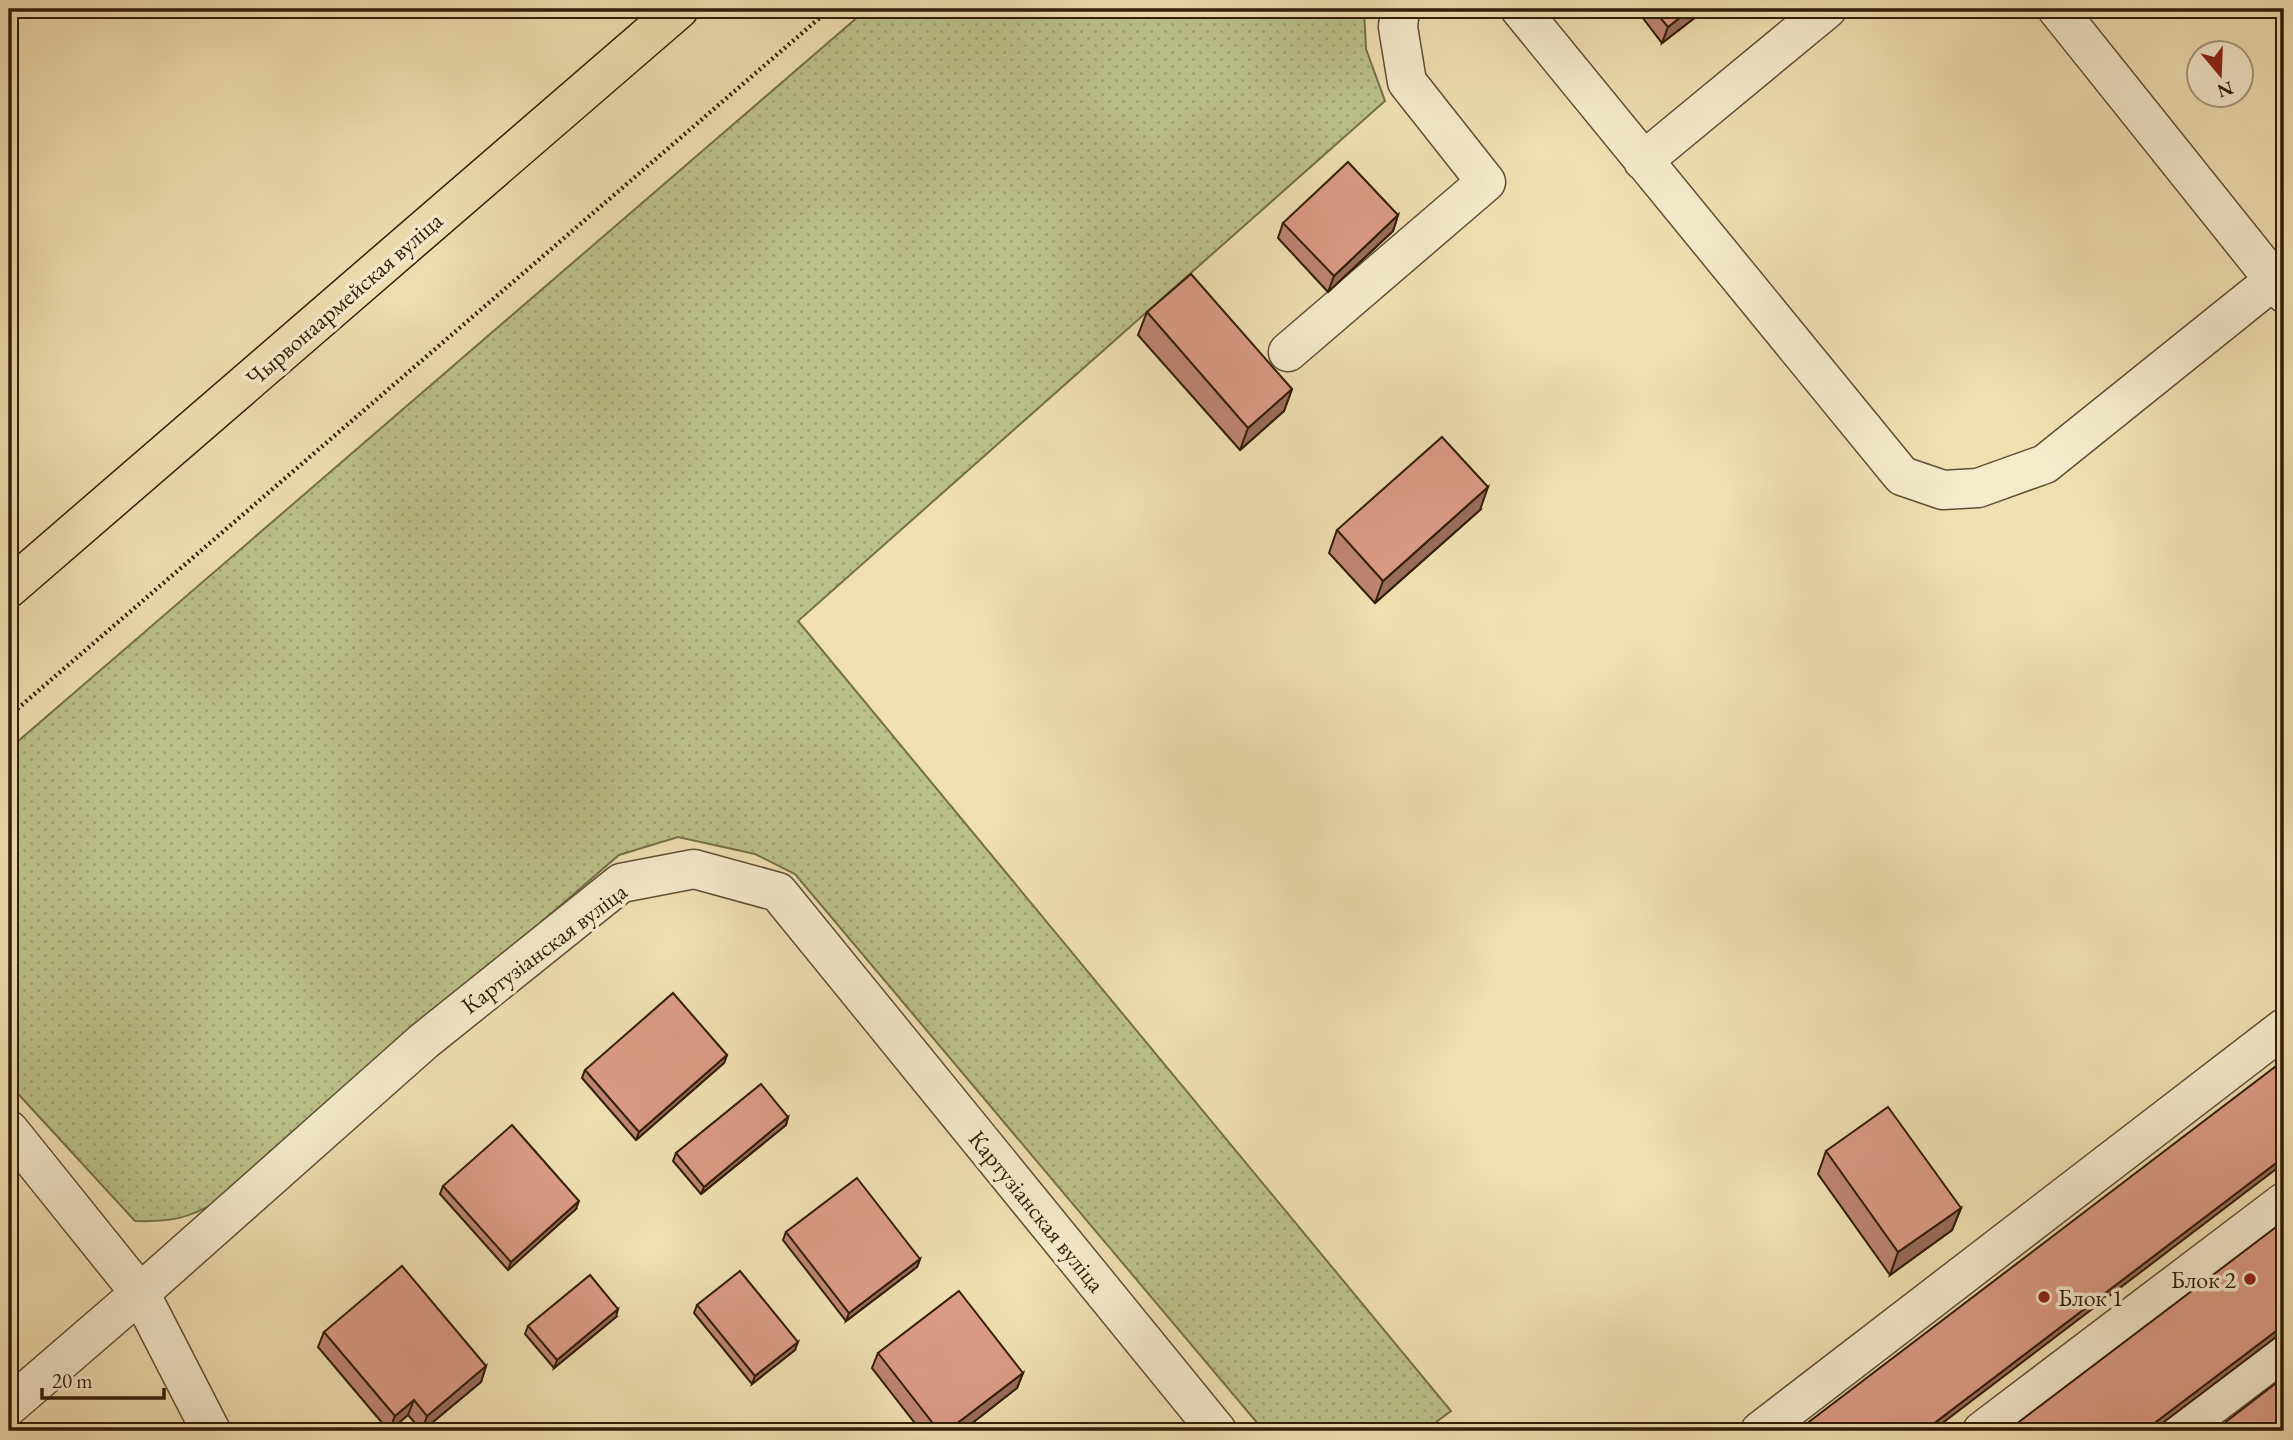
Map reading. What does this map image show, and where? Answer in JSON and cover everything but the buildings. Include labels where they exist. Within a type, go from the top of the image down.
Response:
[{"type":"main road","name":"Чырвонаармейская вуліца","points":[[9,588],[679,9]]},
{"type":"street","points":[[1288,352],[1486,182],[1407,82],[1398,27],[1400,9]]},
{"type":"street","points":[[1520,9],[1902,476],[1943,490],[1978,488],[2045,464],[2279,286],[2057,9]]},
{"type":"street","points":[[1643,161],[1827,9]]},
{"type":"street","name":"Картузіанская вуліца","points":[[9,1406],[424,1041],[621,883],[694,869],[778,892],[1217,1431]]},
{"type":"street","points":[[1760,1431],[2284,1028]]},
{"type":"street","points":[[9,1130],[140,1293],[211,1431]]},
{"type":"street","points":[[1982,1431],[2284,1202]]},
{"type":"street","points":[[2178,1431],[2284,1351]]},
{"type":"path","points":[[9,716],[830,9]]},
{"type":"green space","points":[[867,9],[1364,9],[1366,49],[1385,101],[798,621],[1451,1411],[1424,1431],[1264,1431],[795,874],[755,854],[678,837],[619,855],[218,1201],[188,1216],[159,1221],[135,1221],[9,1084],[9,749]]},
{"type":"place","name":"Блок 2","points":[[2250,1279]]},
{"type":"place","name":"Блок 1","points":[[2044,1297]]}]
